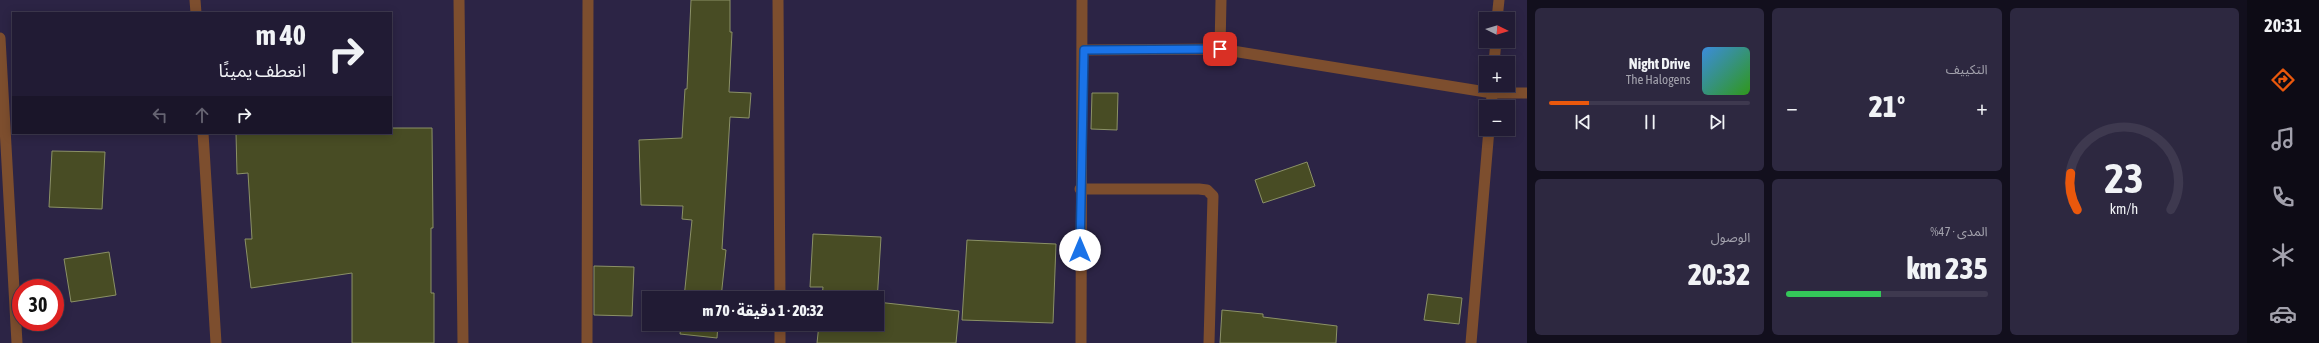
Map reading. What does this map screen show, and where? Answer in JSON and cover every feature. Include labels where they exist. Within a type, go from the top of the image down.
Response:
[{"type":"street","points":[[195,0],[196,12]]},
{"type":"street","points":[[459,0],[463,343]]},
{"type":"street","points":[[587,343],[588,0]]},
{"type":"street","points":[[778,0],[780,291]]},
{"type":"street","points":[[1080,343],[1080,189],[1084,50],[1082,0]]},
{"type":"street","points":[[1220,49],[1221,0]]},
{"type":"street","points":[[1498,12],[1499,0]]},
{"type":"street","points":[[0,38],[17,343]]},
{"type":"street","points":[[1084,50],[1220,49],[1479,87]]},
{"type":"street","points":[[1515,92],[1527,93]]},
{"type":"street","points":[[203,134],[216,343]]},
{"type":"street","points":[[1471,343],[1488,136]]},
{"type":"street","points":[[1080,189],[1199,189],[1207,190],[1213,196],[1209,343]]},
{"type":"street","points":[[780,331],[780,343]]},
{"type":"building","points":[[691,0],[730,0],[730,32],[732,32],[729,92],[751,93],[749,118],[730,117],[722,249],[726,250],[722,291],[685,291],[692,220],[682,219],[683,206],[641,205],[639,140],[682,138],[685,89],[687,89]]},
{"type":"building","points":[[1092,93],[1118,93],[1117,130],[1091,129]]},
{"type":"building","points":[[392,128],[432,128],[433,228],[431,228],[431,293],[434,293],[434,343],[352,343],[352,273],[251,288],[245,239],[252,239],[248,173],[237,174],[236,134],[392,134]]},
{"type":"building","points":[[52,151],[105,152],[102,209],[49,207]]},
{"type":"building","points":[[1307,162],[1315,186],[1263,203],[1255,180]]},
{"type":"building","points":[[813,234],[881,237],[878,291],[823,291],[823,287],[810,287]]},
{"type":"building","points":[[967,240],[1056,244],[1053,323],[962,320]]},
{"type":"building","points":[[109,252],[116,295],[71,302],[64,259]]},
{"type":"building","points":[[594,266],[634,267],[632,316],[594,315]]},
{"type":"building","points":[[1428,294],[1462,298],[1459,324],[1424,320]]},
{"type":"building","points":[[884,303],[959,311],[956,343],[817,343],[818,331],[884,331]]},
{"type":"building","points":[[1222,310],[1263,314],[1263,317],[1337,326],[1336,343],[1220,343]]},
{"type":"building","points":[[680,331],[718,331],[717,338],[680,334]]},
{"type":"route","points":[[1080,250],[1080,189],[1084,50],[1220,49]]}]
